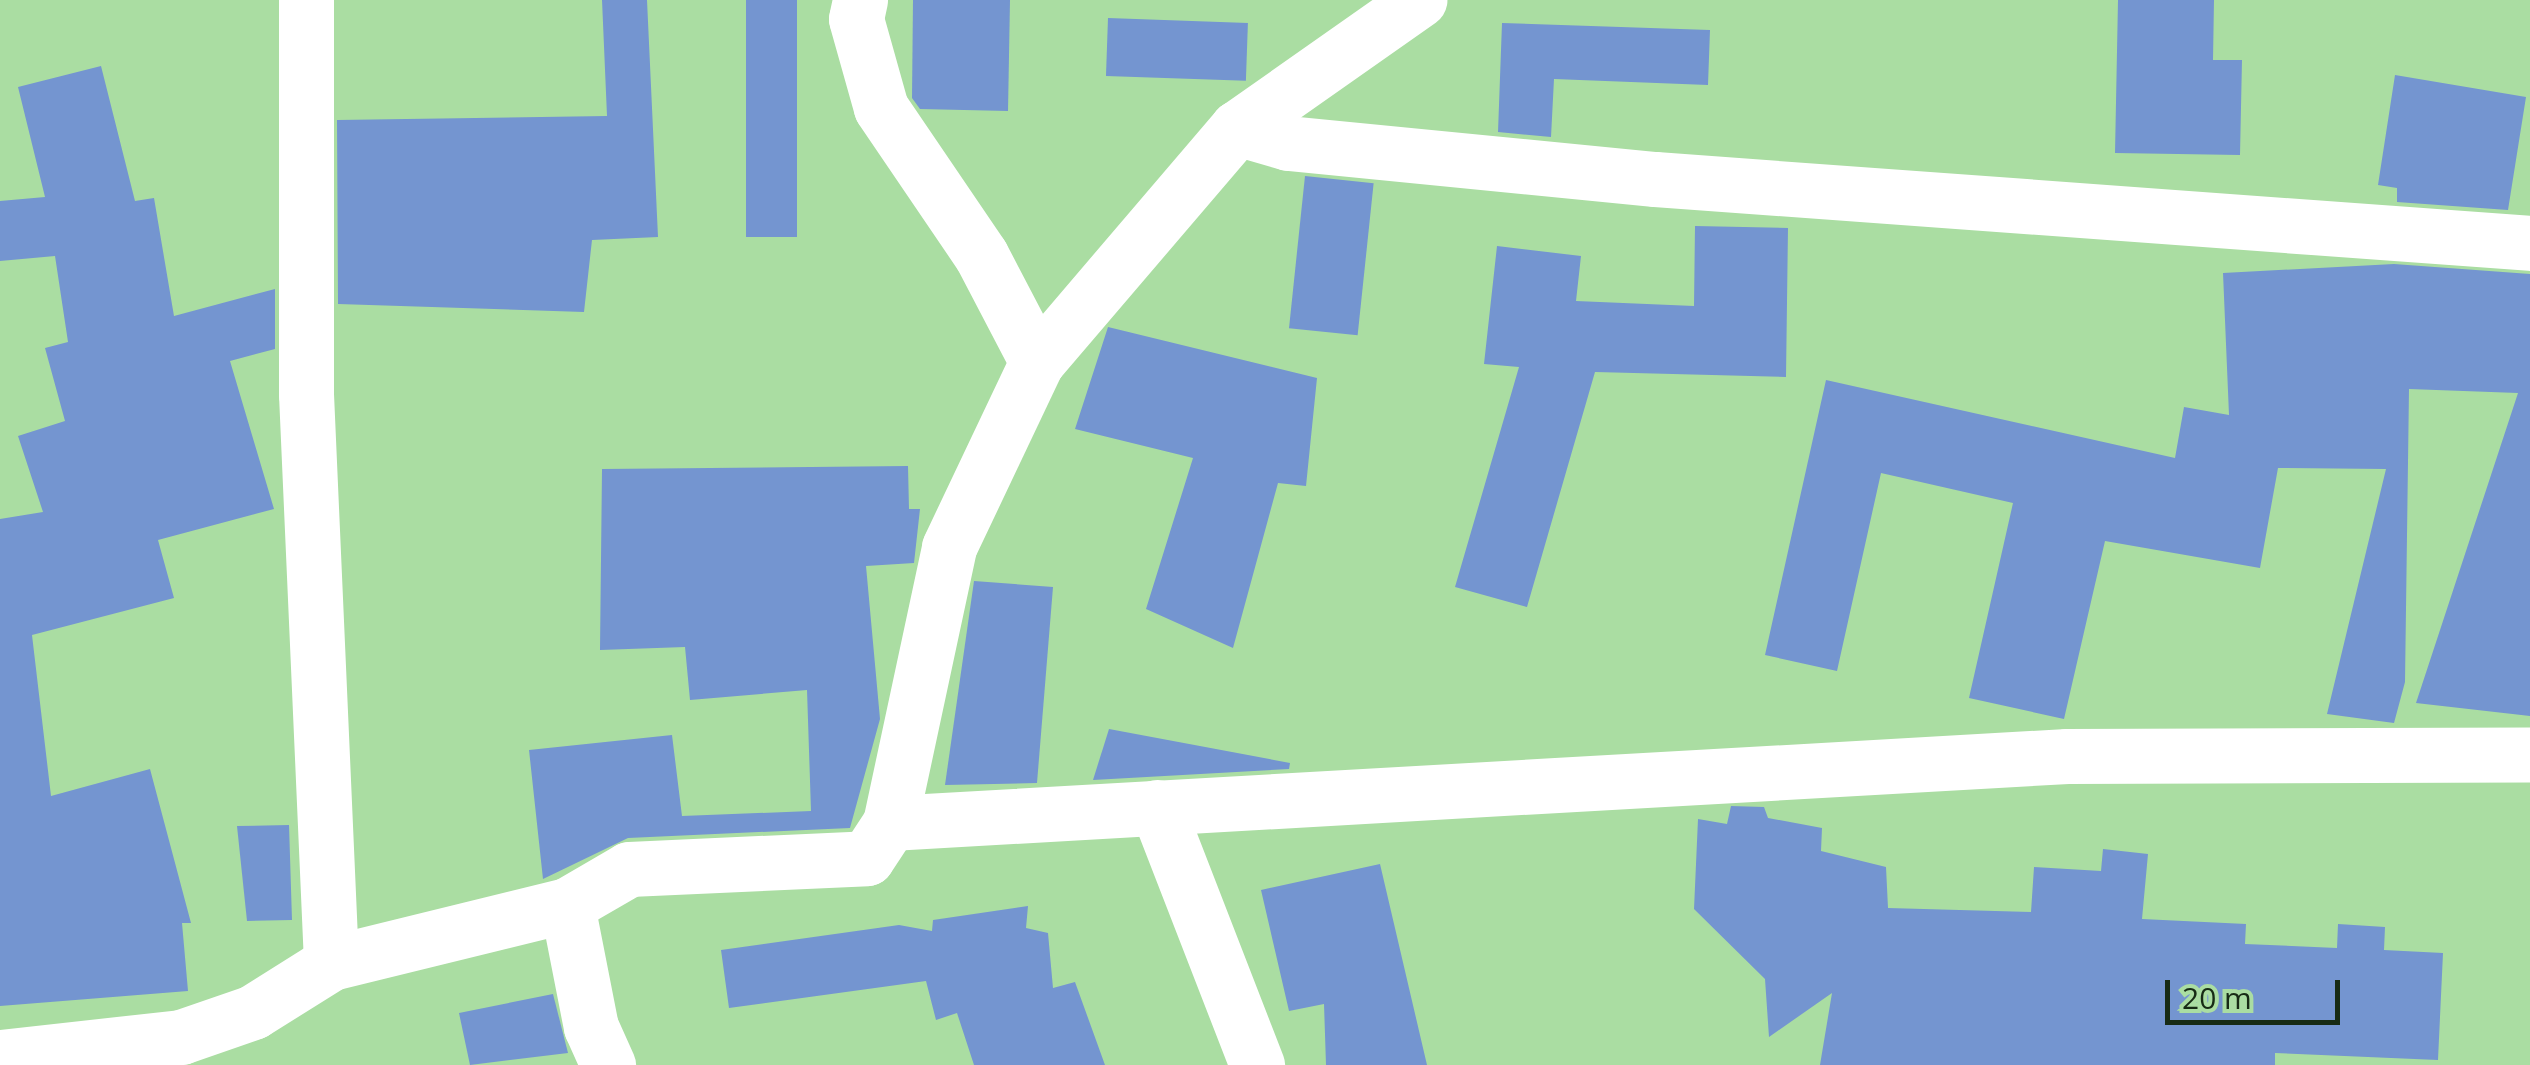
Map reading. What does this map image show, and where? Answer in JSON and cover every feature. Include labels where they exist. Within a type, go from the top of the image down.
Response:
[{"type":"street","points":[[306,0],[306,394],[331,964]]},
{"type":"street","points":[[860,0],[856,19],[881,108],[981,255],[1037,362]]},
{"type":"street","points":[[0,1057],[181,1038],[253,1012],[331,964],[568,905],[629,869],[867,858],[890,823],[949,547],[1037,362],[1237,128],[1419,0]]},
{"type":"street","points":[[1237,128],[1288,143],[1655,179],[2530,242]]},
{"type":"street","points":[[890,823],[2067,756],[2530,754]]},
{"type":"street","points":[[1157,807],[1256,1065]]},
{"type":"street","points":[[568,905],[590,1027],[608,1065]]},
{"type":"building","points":[[602,0],[647,0],[658,237],[592,240],[584,312],[338,304],[337,120],[607,116]]},
{"type":"building","points":[[746,0],[797,0],[797,237],[746,237]]},
{"type":"building","points":[[913,0],[1010,0],[1008,111],[920,109],[912,98]]},
{"type":"building","points":[[2118,0],[2214,0],[2213,60],[2242,60],[2240,155],[2115,153]]},
{"type":"building","points":[[1108,18],[1248,23],[1246,81],[1106,76]]},
{"type":"building","points":[[1502,23],[1710,30],[1708,85],[1554,79],[1551,137],[1498,132]]},
{"type":"building","points":[[101,66],[135,201],[154,198],[174,316],[275,289],[275,349],[230,361],[274,509],[158,540],[174,598],[32,635],[51,796],[150,769],[191,923],[182,923],[188,991],[0,1006],[0,519],[43,512],[18,436],[65,421],[45,348],[68,342],[55,256],[0,261],[0,201],[45,197],[18,87]]},
{"type":"building","points":[[2395,75],[2526,97],[2508,210],[2397,202],[2397,188],[2378,185]]},
{"type":"building","points":[[1305,176],[1374,183],[1358,335],[1289,328]]},
{"type":"building","points":[[1695,226],[1788,228],[1786,377],[1595,372],[1527,607],[1455,587],[1519,367],[1484,364],[1497,246],[1581,256],[1576,301],[1694,306]]},
{"type":"building","points":[[2394,264],[2530,274],[2530,716],[2416,703],[2518,393],[2409,389],[2405,682],[2394,723],[2327,714],[2386,469],[2278,468],[2260,568],[2105,541],[2064,719],[1969,698],[2013,503],[1881,473],[1837,671],[1765,655],[1826,380],[2175,458],[2184,407],[2229,415],[2223,273]]},
{"type":"building","points":[[1108,327],[1317,378],[1306,486],[1278,483],[1233,648],[1146,609],[1193,458],[1075,429]]},
{"type":"building","points":[[908,466],[909,509],[920,509],[914,563],[866,566],[880,719],[850,828],[628,838],[543,879],[529,750],[672,735],[682,816],[811,811],[807,690],[690,700],[685,647],[600,650],[602,469]]},
{"type":"building","points":[[974,581],[1053,587],[1037,783],[945,785]]},
{"type":"building","points":[[1109,729],[1290,763],[1289,769],[1093,780]]},
{"type":"building","points":[[1731,806],[1764,807],[1768,818],[1822,828],[1821,851],[1886,867],[1888,908],[2031,912],[2034,867],[2101,871],[2103,849],[2148,854],[2142,919],[2246,924],[2245,944],[2337,948],[2338,924],[2385,927],[2384,950],[2443,953],[2438,1060],[2275,1053],[2275,1065],[1820,1065],[1832,993],[1769,1037],[1765,979],[1694,909],[1698,819],[1727,824]]},
{"type":"building","points":[[289,825],[292,920],[247,921],[237,826]]},
{"type":"building","points":[[1380,864],[1427,1065],[1326,1065],[1324,1004],[1289,1011],[1261,890]]},
{"type":"building","points":[[1028,906],[1026,928],[1048,933],[1053,988],[1075,982],[1105,1065],[974,1065],[957,1013],[936,1020],[926,981],[729,1008],[721,950],[899,925],[932,931],[933,920]]},
{"type":"building","points":[[553,994],[568,1053],[470,1065],[459,1013]]}]
